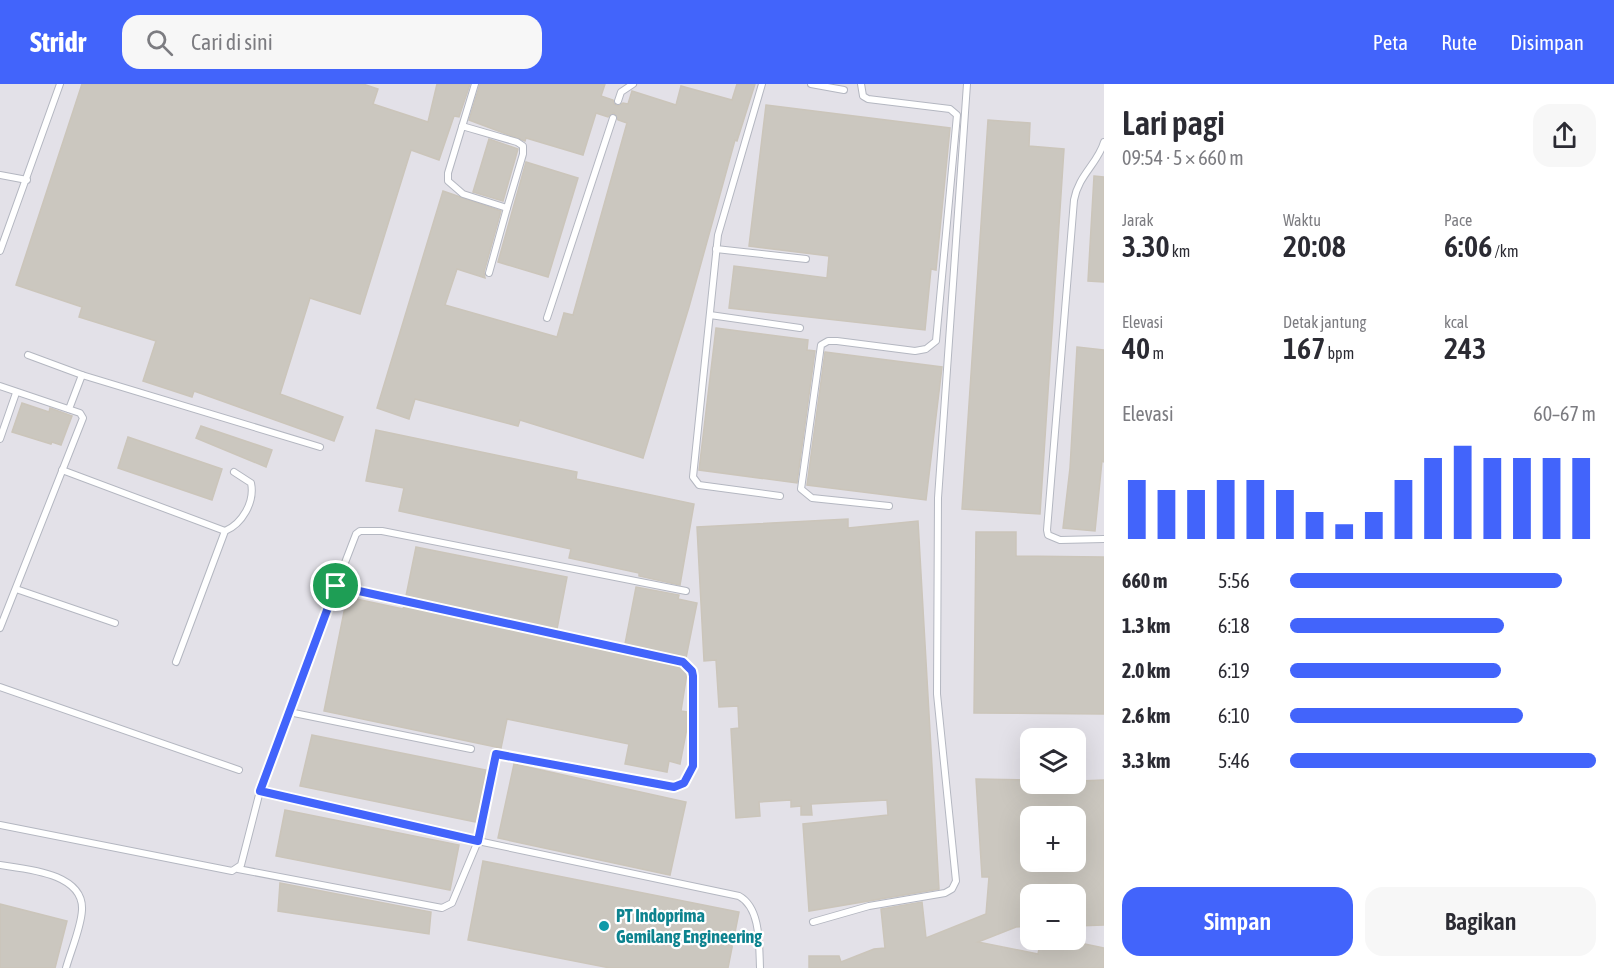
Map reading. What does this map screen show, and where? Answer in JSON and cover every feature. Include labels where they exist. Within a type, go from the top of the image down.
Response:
[{"type":"lane","points":[[0,251],[60,84]]},
{"type":"lane","points":[[475,84],[448,181],[463,194],[507,208]]},
{"type":"lane","points":[[618,101],[621,92],[633,84]]},
{"type":"lane","points":[[762,84],[718,235],[693,477],[699,484],[780,496]]},
{"type":"lane","points":[[811,84],[844,90]]},
{"type":"lane","points":[[861,84],[863,96],[867,99],[950,109],[957,115],[936,341],[926,349],[915,351],[837,340],[821,345],[801,489],[812,498],[889,506]]},
{"type":"lane","points":[[813,922],[869,906],[945,893],[952,889],[956,881],[937,694],[938,498],[967,84]]},
{"type":"lane","points":[[547,318],[612,118]]},
{"type":"lane","points":[[462,126],[518,142],[523,146],[523,154],[489,273]]},
{"type":"lane","points":[[1104,142],[1102,150],[1082,177],[1074,200],[1047,530],[1048,535],[1060,540],[1104,539]]},
{"type":"lane","points":[[0,175],[27,180]]},
{"type":"lane","points":[[716,249],[806,259]]},
{"type":"lane","points":[[710,315],[800,328]]},
{"type":"lane","points":[[28,355],[82,375],[320,447]]},
{"type":"lane","points":[[69,409],[82,375]]},
{"type":"lane","points":[[0,386],[80,413],[83,418],[0,628]]},
{"type":"lane","points":[[0,439],[16,393]]},
{"type":"lane","points":[[62,470],[225,531]]},
{"type":"lane","points":[[176,662],[225,531],[240,522],[252,491],[250,483],[234,472]]},
{"type":"lane","points":[[238,869],[260,791],[356,534],[360,531],[382,531],[686,591]]},
{"type":"lane","points":[[0,825],[226,871],[238,869],[442,908],[452,903],[478,841],[496,754],[674,787],[684,783],[693,766],[692,671],[683,662],[336,586]]},
{"type":"lane","points":[[16,589],[115,623]]},
{"type":"lane","points":[[0,603],[8,606]]},
{"type":"lane","points":[[0,687],[239,770]]},
{"type":"lane","points":[[289,712],[471,749]]},
{"type":"lane","points":[[260,791],[478,841],[739,896],[747,900],[753,909],[760,968]]},
{"type":"lane","points":[[0,865],[63,880],[76,889],[82,910],[66,968]]},
{"type":"shaded area","points":[[0,84],[1104,84],[1104,968],[0,968]]},
{"type":"building","points":[[82,84],[363,84],[378,89],[373,104],[428,122],[437,84],[470,84],[459,117],[454,116],[439,160],[411,150],[360,314],[310,298],[280,394],[343,417],[334,441],[194,391],[192,397],[143,381],[156,341],[79,317],[82,307],[16,285]]},
{"type":"building","points":[[480,84],[605,84],[601,96],[613,100],[618,106],[623,103],[628,104],[632,91],[676,105],[681,86],[732,100],[737,84],[755,84],[737,141],[735,140],[689,307],[643,458],[520,420],[518,426],[415,399],[409,419],[377,408],[443,191],[501,211],[484,272],[485,278],[457,269],[445,305],[557,337],[564,313],[573,315],[627,123],[618,120],[614,113],[608,117],[596,113],[583,155],[526,138],[525,141],[469,120]]},
{"type":"building","points":[[766,105],[950,128],[936,270],[931,269],[925,330],[729,308],[734,266],[827,278],[829,256],[749,246]]},
{"type":"building","points":[[988,120],[1030,123],[1029,146],[1064,149],[1040,514],[962,509]]},
{"type":"building","points":[[489,139],[518,149],[503,201],[473,192]]},
{"type":"building","points":[[526,162],[578,178],[548,277],[498,262]]},
{"type":"building","points":[[1094,176],[1104,177],[1104,282],[1088,281]]},
{"type":"building","points":[[716,328],[808,340],[807,350],[815,351],[797,483],[699,470]]},
{"type":"building","points":[[1077,347],[1104,350],[1104,462],[1102,461],[1095,531],[1063,528],[1070,468]]},
{"type":"building","points":[[825,352],[942,367],[926,500],[807,485]]},
{"type":"building","points":[[22,403],[49,412],[50,408],[72,416],[61,445],[12,432]]},
{"type":"building","points":[[201,426],[272,450],[266,467],[196,438]]},
{"type":"building","points":[[376,430],[577,472],[576,479],[694,504],[680,585],[639,576],[639,573],[569,558],[571,549],[399,511],[404,488],[366,481]]},
{"type":"building","points":[[128,437],[222,469],[212,500],[118,468]]},
{"type":"building","points":[[848,519],[848,528],[918,521],[939,889],[809,911],[803,824],[888,815],[887,800],[811,804],[812,815],[801,815],[801,806],[791,807],[791,800],[759,802],[760,816],[736,818],[731,729],[739,728],[738,706],[719,707],[716,660],[704,661],[697,527]]},
{"type":"building","points":[[976,532],[1016,532],[1016,556],[1104,557],[1104,714],[974,713]]},
{"type":"building","points":[[416,547],[567,577],[557,629],[406,596]]},
{"type":"building","points":[[636,587],[679,595],[678,599],[697,603],[686,658],[625,644]]},
{"type":"building","points":[[347,597],[403,609],[404,606],[680,667],[687,673],[681,711],[687,712],[687,728],[680,764],[669,761],[667,772],[625,764],[629,744],[507,719],[501,748],[324,711]]},
{"type":"building","points":[[312,735],[486,770],[476,822],[300,786]]},
{"type":"building","points":[[514,764],[686,802],[670,875],[498,838]]},
{"type":"building","points":[[976,779],[1020,780],[1020,794],[1086,794],[1086,781],[1104,780],[1104,925],[1086,926],[1086,884],[1020,884],[1020,927],[978,942],[1038,954],[1039,950],[1086,950],[1086,944],[1104,948],[1104,968],[809,968],[809,956],[839,956],[841,962],[874,949],[885,948],[881,909],[922,902],[926,938],[986,914],[989,877],[982,877]]},
{"type":"building","points":[[285,810],[459,845],[450,890],[276,856]]},
{"type":"building","name":"PT Indoprima Gemilang Engineering","points":[[483,861],[739,912],[728,968],[610,968],[468,940]]},
{"type":"building","points":[[280,883],[431,912],[429,934],[278,911]]},
{"type":"building","points":[[0,904],[67,921],[55,968],[0,968]]},
{"type":"place","name":"PT Indoprima Gemilang Engineering","points":[[604,926]]},
{"type":"route","points":[[336,586],[683,662],[689,666],[693,676],[693,766],[689,777],[684,783],[674,787],[496,754],[478,841],[260,791],[336,586]]}]
